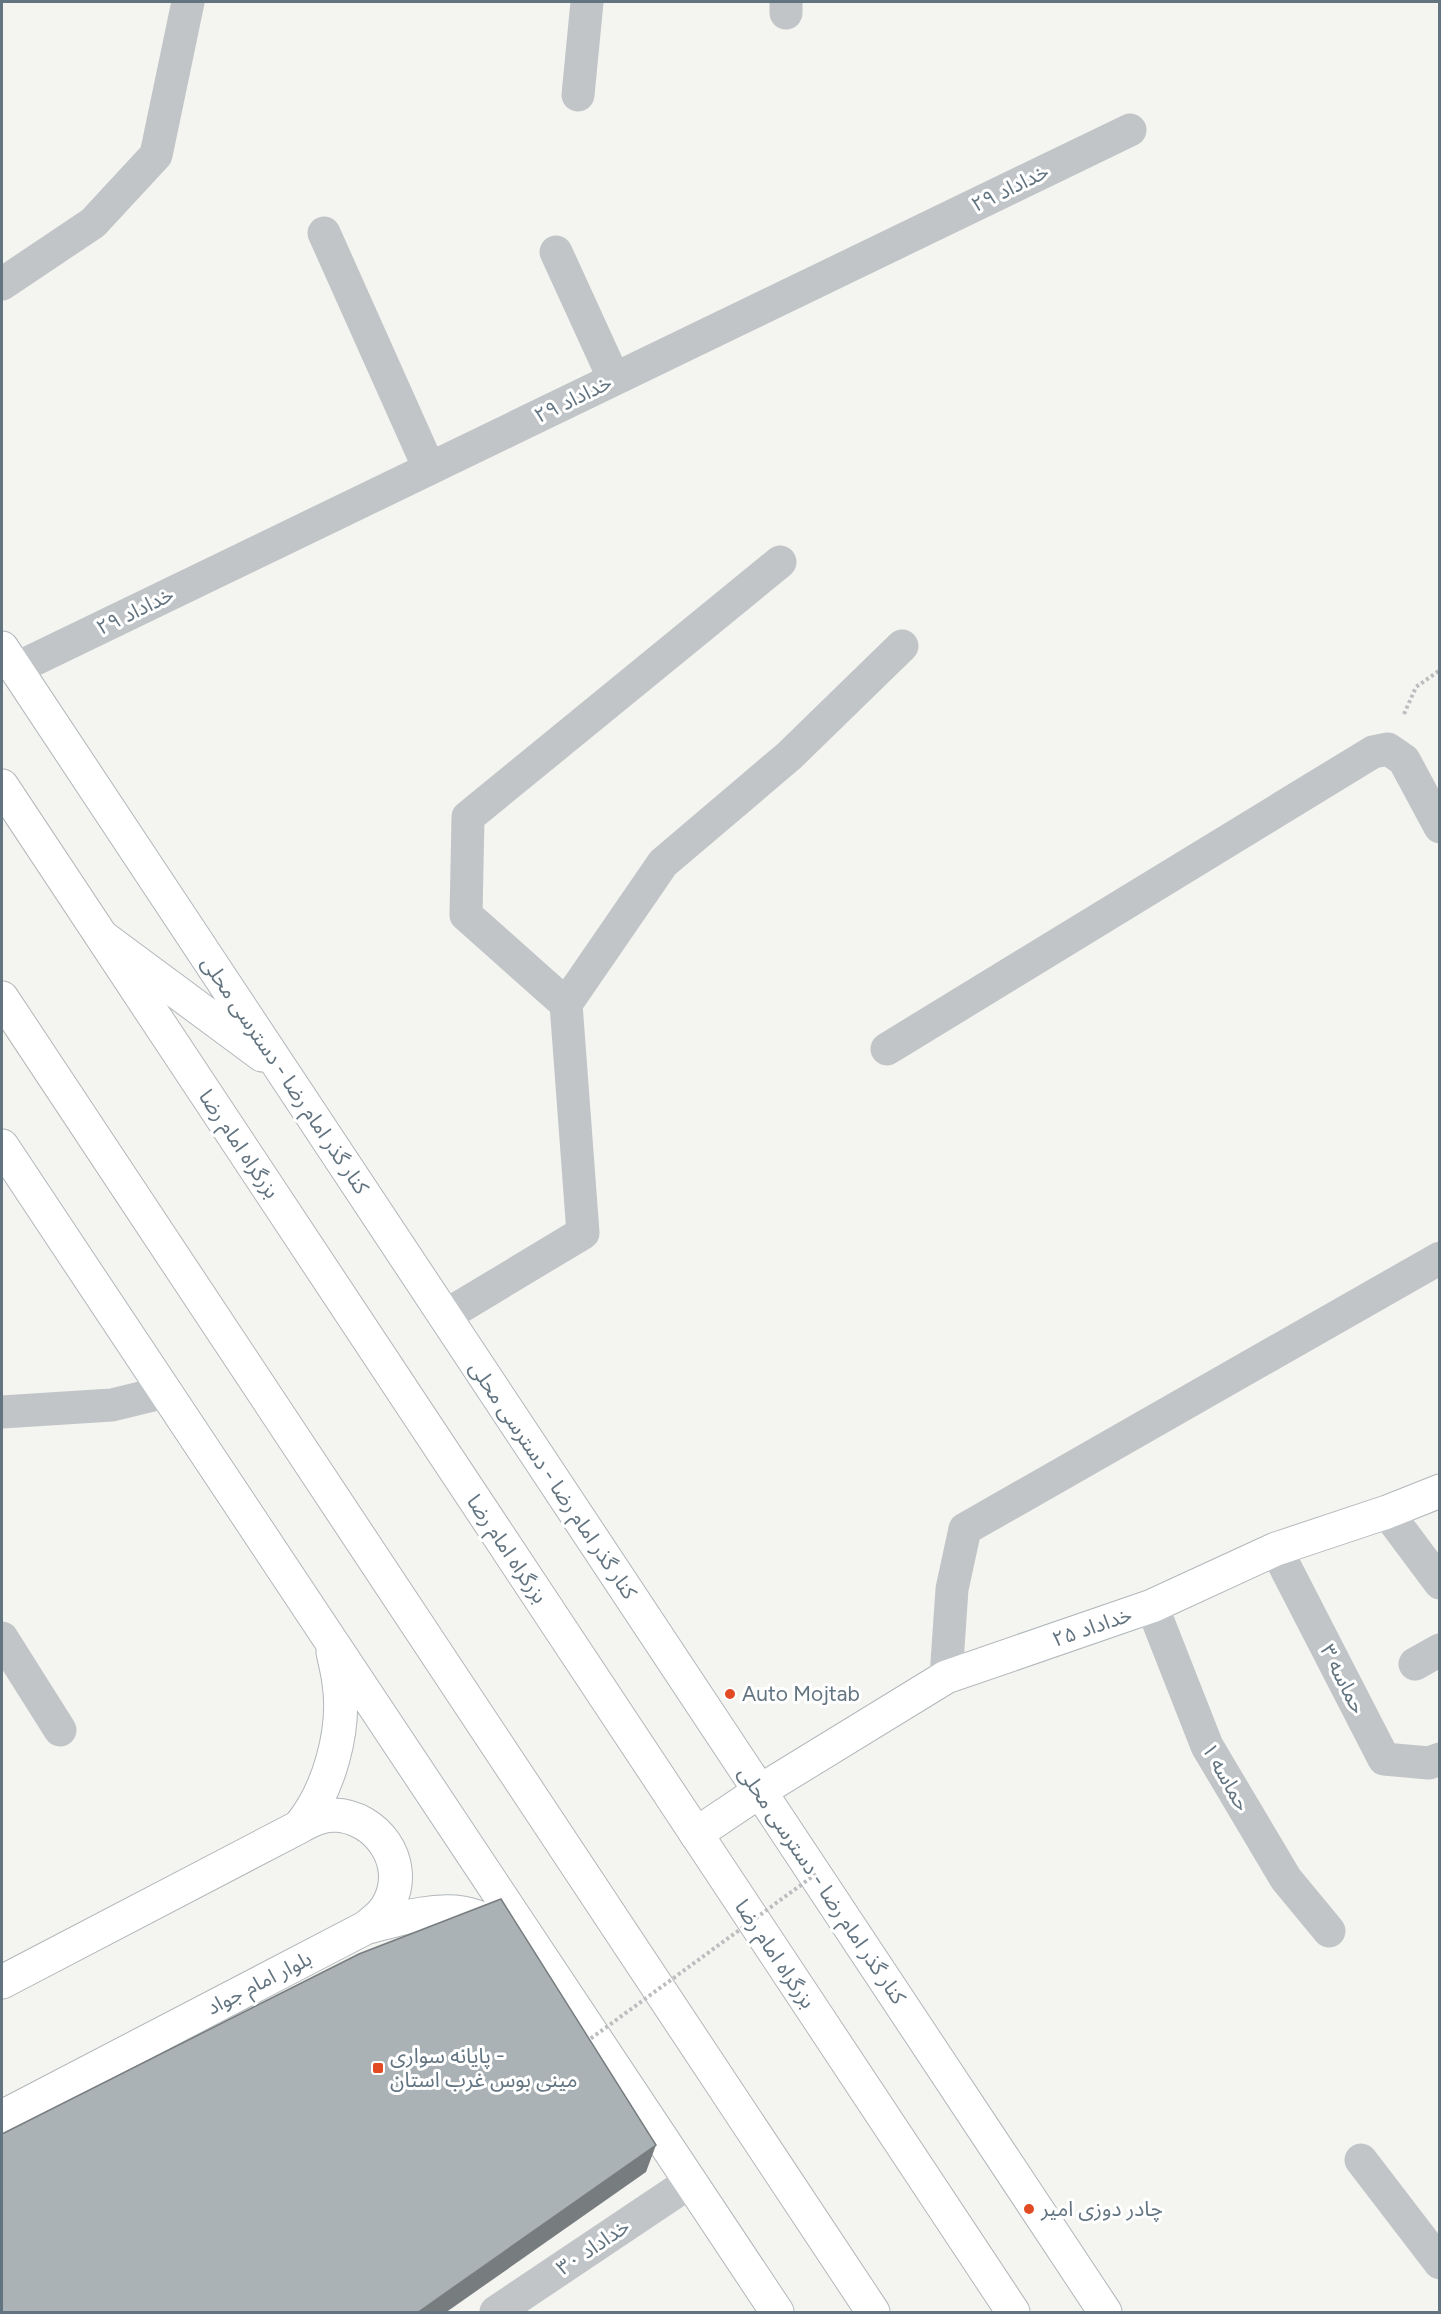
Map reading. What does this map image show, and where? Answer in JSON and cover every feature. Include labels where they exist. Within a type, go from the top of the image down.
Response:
[{"type":"main road","name":"کنار گذر امام رضا - دسترسی محلی","points":[[8,658],[760,1791],[1091,2299],[1105,2313]]},
{"type":"main road","name":"بزرگراه امام رضا","points":[[2,786],[1013,2313]]},
{"type":"main road","points":[[100,935],[281,1069]]},
{"type":"main road","points":[[2,998],[873,2313]]},
{"type":"main road","points":[[2,1146],[777,2313]]},
{"type":"main road","name":"خداداد ۲۵","points":[[696,1834],[760,1791],[946,1677],[1152,1606],[1276,1549],[1387,1512],[1440,1491]]},
{"type":"main road","points":[[299,1827],[312,1811],[320,1795],[333,1756],[340,1710],[339,1685],[331,1641]]},
{"type":"main road","points":[[2,1982],[299,1827],[315,1819],[332,1815],[350,1817],[366,1824],[380,1835],[390,1849],[395,1866],[395,1884],[390,1900],[381,1915],[365,1928]]},
{"type":"main road","name":"بلوار امام جواد","points":[[2,2117],[365,1928],[407,1917],[444,1912],[462,1913],[478,1917],[528,1939]]},
{"type":"street","points":[[2,284],[93,223],[156,155],[188,2]]},
{"type":"street","points":[[578,95],[587,2]]},
{"type":"street","name":"خداداد ۲۹","points":[[8,658],[429,468],[1130,130]]},
{"type":"street","points":[[324,233],[429,468]]},
{"type":"street","points":[[556,252],[614,379]]},
{"type":"street","points":[[566,1004],[466,915],[468,818],[780,562]]},
{"type":"street","points":[[445,1316],[584,1233],[566,1004],[663,862],[789,756],[902,646]]},
{"type":"street","points":[[887,1049],[1373,752],[1388,749],[1404,760],[1440,827]]},
{"type":"street","points":[[946,1677],[952,1589],[965,1529],[1440,1258]]},
{"type":"street","points":[[2,1412],[112,1405],[165,1392]]},
{"type":"street","points":[[1387,1512],[1440,1583]]},
{"type":"street","name":"حماسه ۳","points":[[1276,1549],[1384,1759],[1429,1763],[1440,1759]]},
{"type":"street","name":"حماسه ۱","points":[[1152,1606],[1207,1746],[1286,1879],[1329,1931]]},
{"type":"street","points":[[2,1638],[60,1730]]},
{"type":"street","points":[[1361,2160],[1440,2263]]},
{"type":"street","name":"خداداد ۳۰","points":[[496,2313],[690,2182]]},
{"type":"path","points":[[1388,749],[1416,687],[1440,670]]},
{"type":"path","points":[[586,2043],[816,1874]]},
{"type":"building","name":"پایانه سواری - مینی بوس غرب استان","points":[[501,1899],[656,2145],[417,2313],[2,2313],[2,2134],[359,1954]]},
{"type":"place","name":"Auto Mojtab","points":[[730,1694]]},
{"type":"place","name":"پایانه سواری - مینی بوس غرب استان","points":[[378,2068]]},
{"type":"place","name":"چادر دوزی امیر","points":[[1029,2209]]}]
